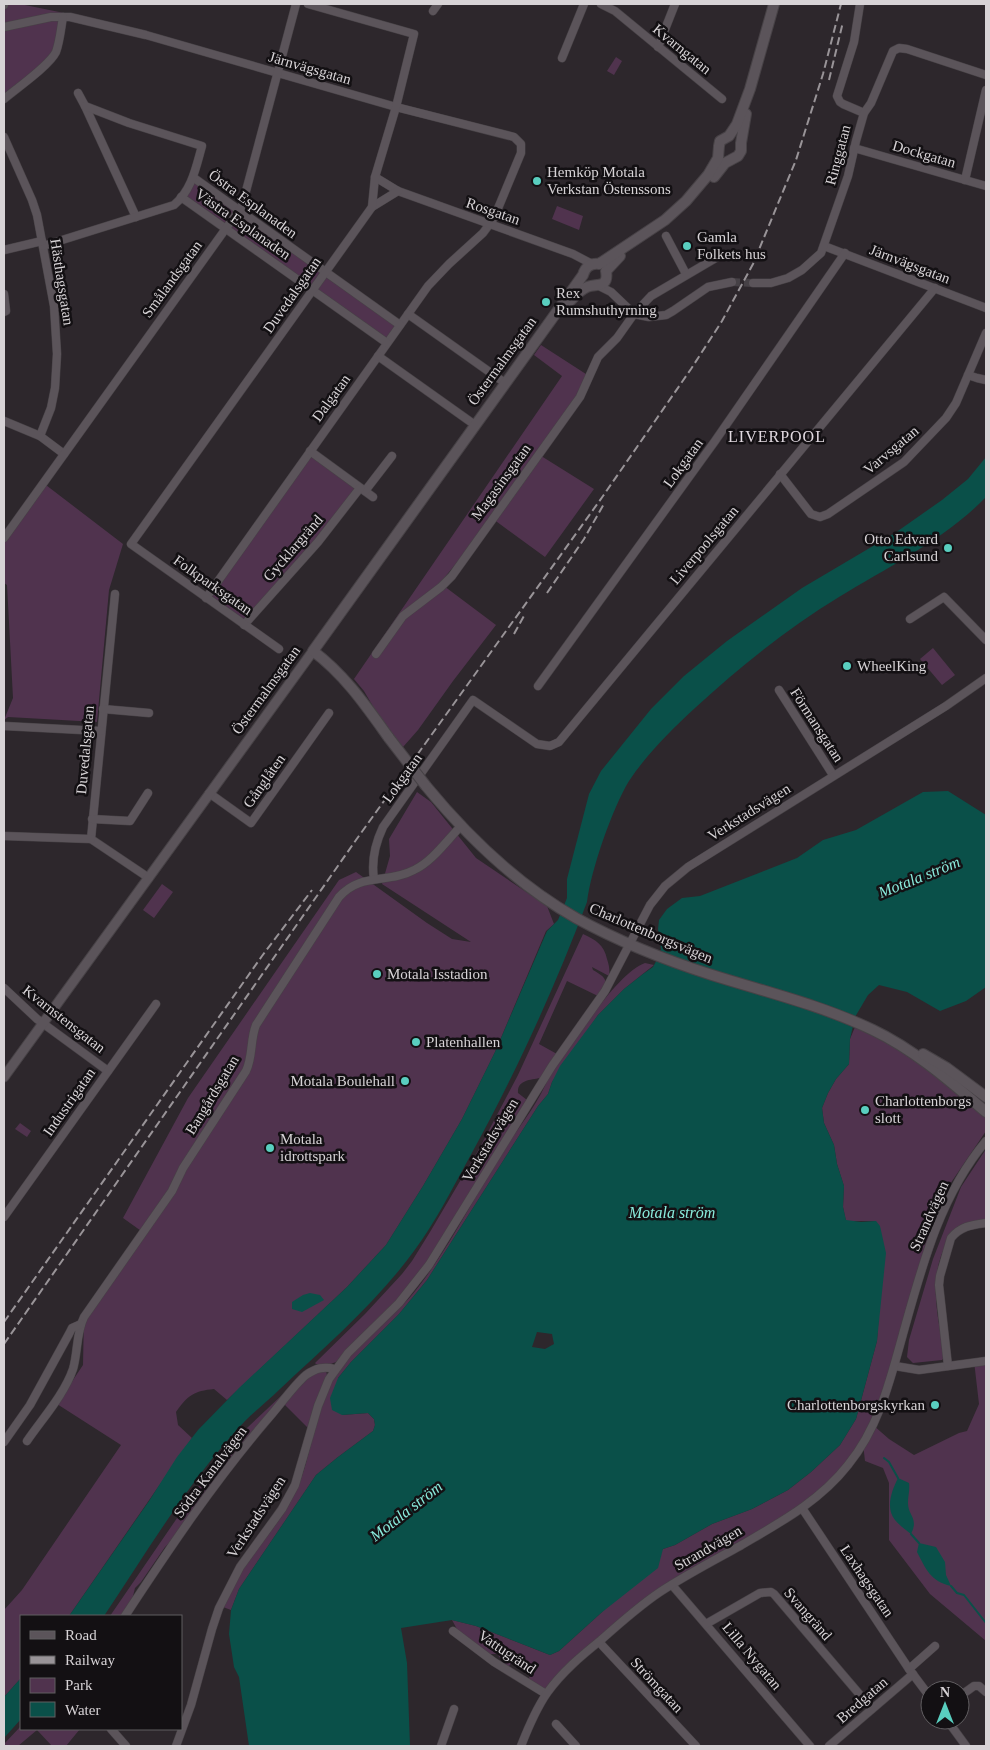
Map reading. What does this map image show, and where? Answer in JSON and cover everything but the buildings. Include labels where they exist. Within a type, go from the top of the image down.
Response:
[{"type":"main road","name":"Östermalmsgatan","points":[[551,320],[578,293],[680,207],[708,176],[716,163],[720,141],[729,136],[736,128],[750,89],[774,4]]},
{"type":"main road","name":"Östermalmsgatan","points":[[599,275],[619,257],[669,224],[690,206],[730,159],[740,154],[740,143],[750,89]]},
{"type":"main road","points":[[729,136],[737,138],[740,143]]},
{"type":"main road","points":[[719,152],[724,157],[730,159]]},
{"type":"main road","name":"Östermalmsgatan","points":[[313,651],[588,266],[599,275]]},
{"type":"main road","points":[[584,273],[585,281],[599,275]]},
{"type":"main road","name":"Charlottenborgsvägen","points":[[313,651],[347,680],[426,786],[498,861],[535,892],[584,922],[657,955],[713,975],[808,1004],[854,1021],[899,1044],[911,1048],[947,1068],[986,1097]]},
{"type":"main road","name":"Charlottenborgsvägen","points":[[899,1044],[948,1080],[986,1112]]},
{"type":"street","name":"Smålandsgatan","points":[[4,538],[242,206],[276,73],[296,4]]},
{"type":"street","points":[[308,4],[414,34],[396,107],[375,177],[372,207]]},
{"type":"street","points":[[433,11],[438,4]]},
{"type":"street","points":[[562,58],[584,4]]},
{"type":"street","name":"Kvarngatan","points":[[601,4],[615,11],[722,98]]},
{"type":"street","points":[[658,47],[674,4]]},
{"type":"street","name":"Ringgatan","points":[[753,283],[772,283],[794,275],[816,258],[824,246],[848,176],[864,113],[843,104],[838,96],[854,42],[860,4]]},
{"type":"street","name":"Järnvägsgatan","points":[[4,27],[37,19],[62,17],[146,35],[396,107],[514,137],[520,142],[521,153],[494,218],[489,224]]},
{"type":"street","points":[[4,99],[53,57],[56,51],[62,17]]},
{"type":"street","points":[[864,113],[871,103],[892,53],[899,48],[986,75]]},
{"type":"street","points":[[965,180],[986,90]]},
{"type":"street","points":[[78,93],[136,218]]},
{"type":"street","name":"Östra Esplanaden","points":[[85,106],[130,123],[202,146],[194,178],[400,325]]},
{"type":"street","name":"Hästhagsgatan","points":[[4,137],[32,200],[54,306],[57,354],[55,388],[51,408],[40,436]]},
{"type":"street","name":"Dockgatan","points":[[854,148],[986,186]]},
{"type":"street","name":"Rosgatan","points":[[375,177],[398,191],[573,254],[599,275]]},
{"type":"street","name":"Västra Esplanaden","points":[[4,250],[42,244],[136,218],[174,205],[194,178]]},
{"type":"street","points":[[372,207],[398,191]]},
{"type":"street","name":"Västra Esplanaden","points":[[181,197],[387,343]]},
{"type":"street","name":"Duvedalsgatan","points":[[131,544],[372,207]]},
{"type":"street","name":"Dalgatan","points":[[206,598],[428,286],[483,233],[489,224]]},
{"type":"street","points":[[666,236],[686,274]]},
{"type":"street","name":"Järnvägsgatan","points":[[824,246],[986,308]]},
{"type":"street","name":"Lokgatan","points":[[538,686],[721,433],[845,253]]},
{"type":"street","name":"Magasinsgatan","points":[[376,654],[403,616],[441,587],[452,576],[580,397],[598,357],[622,331],[634,314],[651,296],[718,256]]},
{"type":"street","points":[[578,258],[584,273]]},
{"type":"street","points":[[599,275],[611,292],[634,314],[649,318],[666,315],[708,287],[732,282]]},
{"type":"street","name":"Liverpoolsgatan","points":[[473,700],[537,744],[550,746],[559,742],[935,288]]},
{"type":"street","points":[[4,294],[6,311],[4,312]]},
{"type":"street","points":[[408,314],[505,383]]},
{"type":"street","name":"Varvsgatan","points":[[780,474],[811,514],[817,517],[824,517],[891,472],[919,448],[951,411],[986,333]]},
{"type":"street","points":[[378,356],[474,425]]},
{"type":"street","points":[[968,375],[986,380]]},
{"type":"street","points":[[4,421],[40,436],[64,454]]},
{"type":"street","points":[[310,451],[373,497]]},
{"type":"street","name":"Gycklargränd","points":[[244,624],[392,456]]},
{"type":"street","name":"Folkparksgatan","points":[[131,544],[279,649]]},
{"type":"street","name":"Duvedalsgatan","points":[[91,839],[115,594]]},
{"type":"street","points":[[910,619],[944,597],[986,640]]},
{"type":"street","name":"Östermalmsgatan","points":[[4,1077],[313,651]]},
{"type":"street","name":"Verkstadsvägen","points":[[176,1746],[192,1705],[219,1608],[240,1567],[282,1509],[295,1485],[318,1406],[325,1387],[335,1369],[348,1353],[399,1303],[429,1265],[552,1066],[605,991],[650,906],[665,886],[679,873],[946,706],[986,678]]},
{"type":"street","name":"Förmansgatan","points":[[779,690],[833,775]]},
{"type":"street","name":"Lokgatan","points":[[374,879],[372,867],[374,850],[383,827],[473,700]]},
{"type":"street","points":[[103,708],[149,713]]},
{"type":"street","name":"Gånglåten","points":[[209,793],[251,823],[329,713]]},
{"type":"street","points":[[4,726],[101,731]]},
{"type":"street","points":[[92,818],[130,821],[148,793]]},
{"type":"street","name":"Bangårdsgatan","points":[[27,1442],[69,1379],[76,1357],[81,1324],[88,1310],[172,1191],[183,1168],[246,1070],[250,1061],[252,1038],[256,1026],[337,901],[354,884],[415,870],[429,859],[462,825]]},
{"type":"street","points":[[4,836],[91,839],[149,878]]},
{"type":"street","name":"Kvarnstensgatan","points":[[4,988],[43,1023],[108,1071]]},
{"type":"street","name":"Industrigatan","points":[[4,1216],[156,1004]]},
{"type":"street","name":"Strandvägen","points":[[520,1746],[546,1694],[569,1667],[650,1599],[802,1508],[835,1481],[864,1444],[883,1405],[928,1246],[959,1181],[986,1141]]},
{"type":"street","name":"Strandvägen","points":[[948,1366],[939,1285],[947,1249],[955,1233],[966,1227],[986,1223]]},
{"type":"street","name":"Bangårdsgatan","points":[[4,1442],[30,1405],[72,1328],[81,1324]]},
{"type":"street","points":[[894,1366],[919,1370],[986,1361]]},
{"type":"street","name":"Södra Kanalvägen","points":[[126,1615],[224,1471],[262,1426],[306,1375],[322,1367],[335,1369]]},
{"type":"street","name":"Laxhagsgatan","points":[[802,1508],[920,1684]]},
{"type":"street","name":"Lilla Nygatan","points":[[672,1585],[810,1746]]},
{"type":"street","name":"Svangränd","points":[[706,1624],[760,1593],[771,1592],[872,1709]]},
{"type":"street","name":"Vattugränd","points":[[452,1631],[494,1662],[546,1694]]},
{"type":"street","name":"Strömgatan","points":[[599,1642],[696,1746]]},
{"type":"street","points":[[911,1672],[935,1646]]},
{"type":"street","name":"Bredgatan","points":[[830,1746],[911,1672]]},
{"type":"street","points":[[970,1689],[974,1686],[980,1686],[986,1692]]},
{"type":"street","points":[[440,1746],[454,1709]]},
{"type":"street","points":[[556,1724],[576,1746]]},
{"type":"street","points":[[113,1730],[126,1746]]},
{"type":"street","points":[[954,1730],[966,1746]]},
{"type":"green space","points":[[4,4],[20,4],[69,14],[60,30],[56,49],[42,67],[4,94]]},
{"type":"green space","points":[[616,57],[622,61],[614,75],[607,71]]},
{"type":"green space","points":[[193,177],[401,322],[388,341],[182,196]]},
{"type":"green space","points":[[557,206],[583,216],[579,230],[552,219]]},
{"type":"green space","points":[[541,345],[589,376],[583,394],[538,454],[594,489],[545,557],[493,519],[440,583],[496,625],[418,730],[403,747],[381,720],[364,691],[354,679],[562,376],[534,355]]},
{"type":"green space","points":[[311,447],[362,486],[247,623],[204,596]]},
{"type":"green space","points":[[42,482],[123,544],[109,590],[97,722],[8,717],[4,720],[13,698],[7,585],[4,583],[4,540]]},
{"type":"green space","points":[[933,648],[955,675],[942,685],[920,659]]},
{"type":"green space","name":"Motala idrottspark","points":[[417,792],[431,802],[476,858],[547,906],[554,924],[546,931],[495,1052],[462,1119],[386,1245],[347,1287],[227,1400],[214,1389],[196,1393],[184,1402],[176,1412],[178,1425],[192,1438],[70,1615],[20,1615],[20,1679],[4,1697],[4,1610],[22,1590],[121,1445],[57,1404],[83,1365],[84,1313],[144,1233],[123,1218],[188,1098],[339,880],[356,872],[452,939],[471,942],[382,884],[390,856],[389,839]]},
{"type":"green space","points":[[162,884],[173,892],[154,918],[143,910]]},
{"type":"green space","points":[[583,934],[596,941],[606,954],[609,976],[592,967],[605,981],[598,996],[567,981],[539,1044],[557,1054],[540,1078],[525,1081],[520,1085],[518,1093],[527,1100],[431,1257],[396,1301],[336,1362],[328,1365],[316,1364],[365,1314],[412,1261],[479,1149],[518,1075]]},
{"type":"green space","points":[[645,963],[654,965],[624,989],[598,1015],[552,1082],[548,1094],[538,1106],[427,1280],[399,1314],[351,1362],[338,1378],[342,1415],[368,1413],[374,1419],[373,1431],[316,1475],[239,1589],[231,1610],[223,1607],[244,1566],[281,1517],[297,1489],[322,1403],[333,1378],[350,1355],[411,1296],[424,1279],[448,1244],[502,1153],[534,1106],[549,1076],[607,996],[634,969]]},
{"type":"green space","points":[[855,1027],[892,1046],[915,1061],[982,1111],[986,1119],[986,1131],[946,1190],[952,1193],[873,1425],[889,1439],[914,1455],[967,1431],[979,1404],[974,1361],[986,1359],[986,1641],[930,1594],[889,1540],[889,1483],[883,1468],[865,1461],[863,1444],[821,1493],[636,1607],[546,1689],[528,1680],[531,1674],[511,1663],[508,1668],[497,1654],[488,1654],[458,1631],[452,1620],[476,1626],[550,1655],[559,1651],[601,1613],[663,1549],[675,1545],[712,1524],[752,1509],[788,1490],[840,1445],[856,1419],[877,1341],[879,1311],[876,1221],[846,1221],[843,1207],[844,1186],[837,1164],[834,1145],[824,1123],[822,1108],[836,1079],[849,1064],[850,1039]]},
{"type":"green space","points":[[20,1123],[31,1131],[27,1137],[15,1129]]},
{"type":"green space","points":[[986,1149],[986,1220],[967,1223],[956,1228],[942,1254],[938,1269],[936,1283],[937,1313],[945,1356],[942,1360],[913,1363],[907,1357],[909,1340],[933,1259],[961,1187]]},
{"type":"green space","points":[[321,1369],[326,1371],[327,1375],[315,1404],[308,1428],[284,1404],[306,1378]]},
{"type":"green space","points":[[298,1380],[177,1536],[165,1547],[135,1588],[131,1604],[123,1615],[111,1615],[212,1467],[232,1442]]},
{"type":"green space","points":[[20,1727],[20,1730],[37,1730],[18,1746],[4,1746]]},
{"type":"green space","points":[[37,1730],[79,1730],[66,1746],[52,1746]]},
{"type":"water","points":[[986,457],[986,497],[970,512],[935,539],[820,609],[764,649],[686,716],[644,761],[622,793],[609,823],[593,874],[587,902],[561,969],[532,1034],[485,1129],[422,1240],[400,1270],[368,1305],[249,1417],[225,1443],[170,1516],[105,1615],[70,1615],[149,1501],[177,1457],[198,1430],[239,1388],[347,1287],[386,1245],[462,1119],[495,1052],[547,931],[558,920],[567,898],[567,879],[589,794],[601,771],[651,709],[684,676],[727,641],[802,588],[895,533],[968,479]]},
{"type":"water","name":"Motala ström","points":[[948,791],[986,815],[986,987],[966,1001],[940,1011],[907,992],[879,985],[868,995],[855,1017],[850,1039],[849,1064],[836,1079],[822,1108],[824,1123],[834,1145],[837,1164],[844,1186],[843,1207],[846,1220],[876,1221],[880,1226],[886,1253],[877,1341],[856,1419],[840,1445],[788,1490],[752,1509],[712,1524],[675,1545],[663,1549],[658,1568],[601,1613],[559,1651],[550,1655],[476,1626],[452,1620],[401,1628],[407,1663],[410,1746],[249,1746],[239,1677],[234,1667],[229,1634],[231,1610],[239,1589],[316,1475],[373,1431],[374,1419],[368,1413],[342,1415],[332,1410],[330,1398],[338,1378],[351,1362],[399,1314],[427,1280],[538,1106],[548,1094],[560,1066],[598,1015],[624,989],[653,967],[661,949],[658,929],[659,920],[667,909],[682,898],[700,896],[797,858],[823,840],[856,830],[923,792]],"holes":[[[537,1332],[552,1334],[554,1344],[545,1349],[532,1347]]]},
{"type":"water","points":[[310,1293],[320,1295],[324,1300],[302,1312],[292,1309],[292,1302]]},
{"type":"water","points":[[898,1478],[909,1483],[908,1507],[914,1521],[911,1534],[895,1520],[890,1510],[892,1493]]},
{"type":"water","points":[[919,1543],[936,1547],[945,1562],[946,1575],[951,1586],[938,1581],[930,1574],[917,1552]]},
{"type":"water","points":[[20,1679],[20,1720],[4,1738],[4,1697]]},
{"type":"waterway","points":[[884,1458],[889,1462],[898,1478]]},
{"type":"waterway","points":[[911,1534],[919,1543]]},
{"type":"waterway","points":[[951,1586],[957,1593],[964,1595],[986,1623]]},
{"type":"tunnel","points":[[732,282],[753,283]]},
{"type":"railway","points":[[4,1344],[356,840],[603,496],[722,321],[753,264],[796,160],[823,74],[841,4]]},
{"type":"railway","points":[[829,80],[843,22]]},
{"type":"railway","points":[[547,593],[584,539],[605,502]]},
{"type":"railway","points":[[514,634],[525,614]]},
{"type":"railway","points":[[4,1322],[262,956],[312,890]]},
{"type":"place","name":"Hemköp Motala Verkstan Östenssons","points":[[537,181]]},
{"type":"place","name":"Gamla Folkets hus","points":[[687,246]]},
{"type":"place","name":"Rex Rumshuthyrning","points":[[546,302]]},
{"type":"place","name":"Otto Edvard Carlsund","points":[[948,548]]},
{"type":"place","name":"WheelKing","points":[[847,666]]},
{"type":"place","name":"Motala Isstadion","points":[[377,974]]},
{"type":"place","name":"Platenhallen","points":[[416,1042]]},
{"type":"place","name":"Motala Boulehall","points":[[405,1081]]},
{"type":"place","name":"Charlottenborgs slott","points":[[865,1110]]},
{"type":"place","name":"Motala idrottspark","points":[[270,1148]]},
{"type":"place","name":"Charlottenborgskyrkan","points":[[935,1405]]},
{"type":"district","name":"LIVERPOOL","points":[[777,436]]}]
